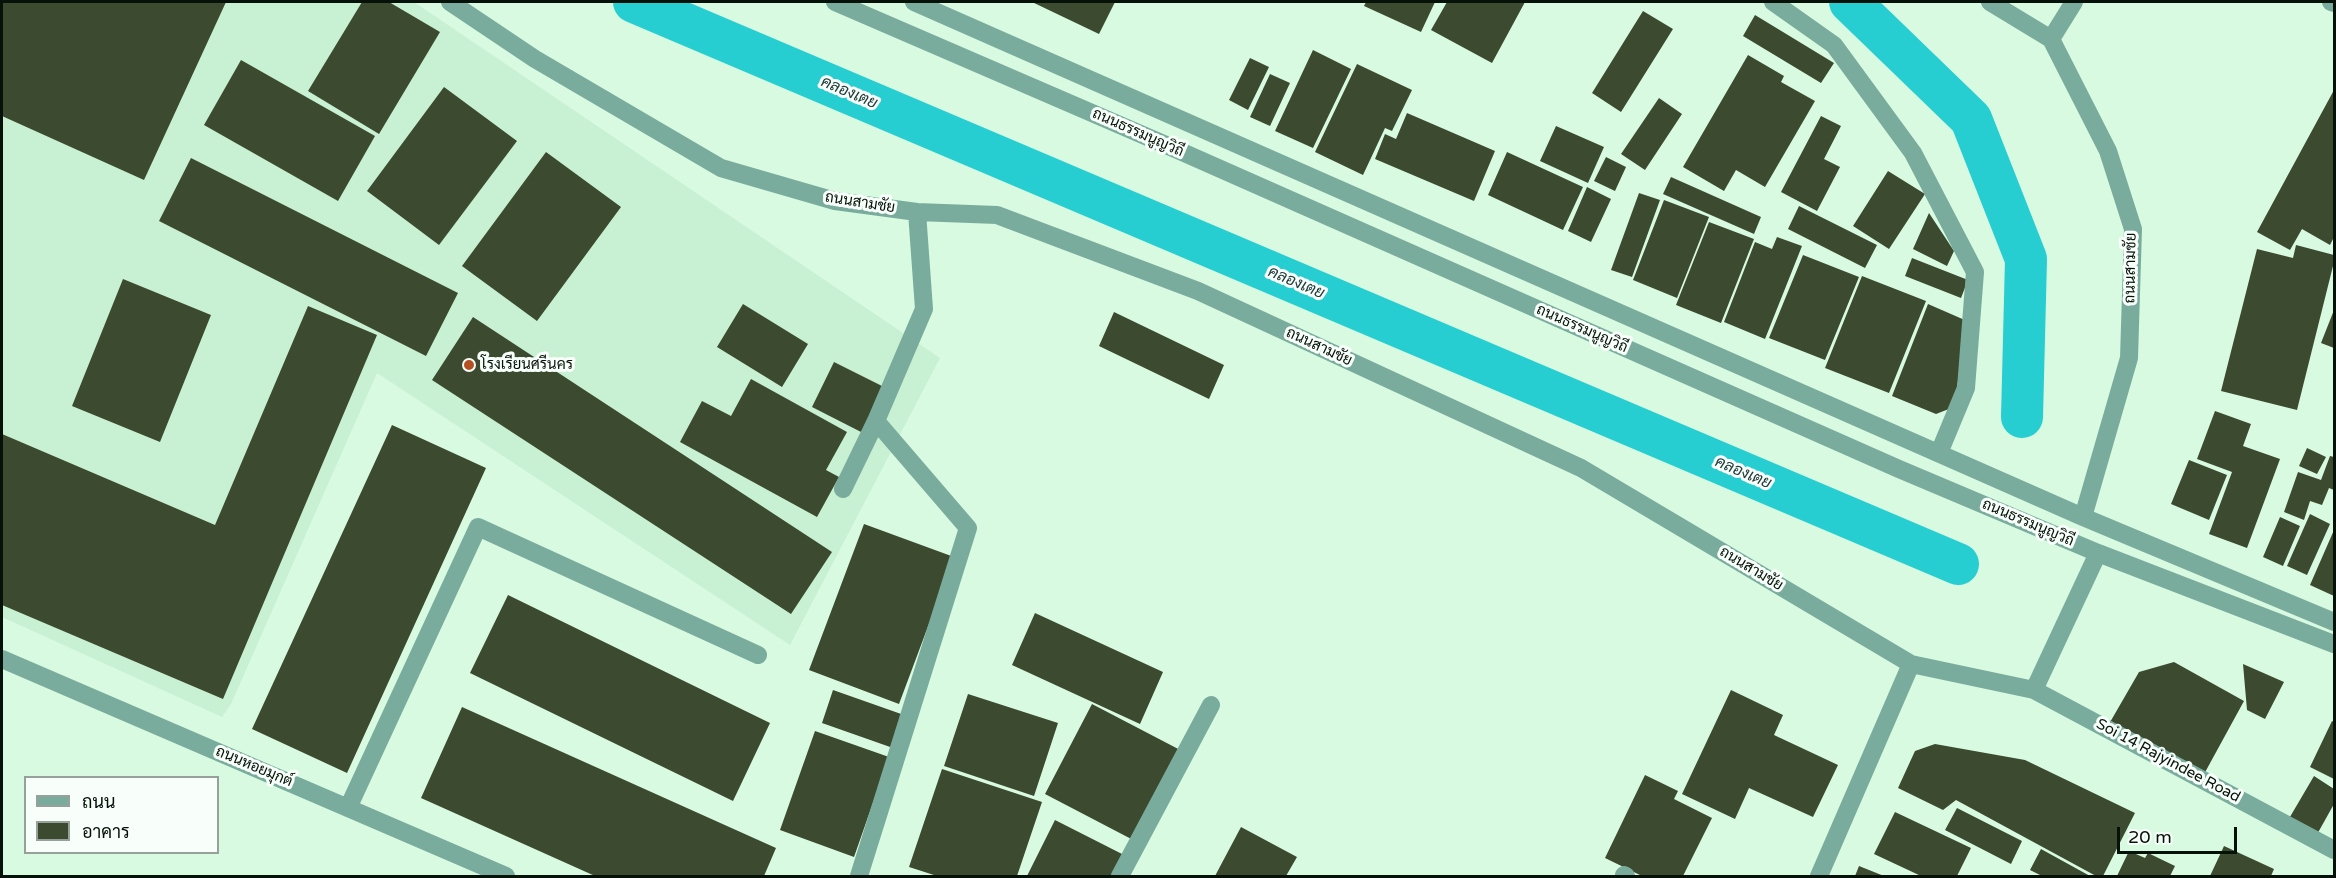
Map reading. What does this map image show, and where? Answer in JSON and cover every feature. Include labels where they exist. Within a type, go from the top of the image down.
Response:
[{"type":"street","name":"ถนนสามชัย","points":[[450,2],[535,59],[721,168],[835,201],[917,212],[998,215],[1198,291],[1581,468],[1911,664],[2034,690]]},
{"type":"street","name":"ถนนธรรมนูญวิถี","points":[[835,2],[1162,143],[1899,469],[2098,553],[2334,644]]},
{"type":"street","name":"ถนนธรรมนูญวิถี","points":[[914,2],[2084,517],[2334,622]]},
{"type":"street","points":[[1773,2],[1834,45],[1913,153],[1975,272],[1966,388],[1939,453]]},
{"type":"street","points":[[1990,2],[2051,39],[2074,2]]},
{"type":"street","name":"ถนนสามชัย","points":[[2051,39],[2108,151],[2133,229],[2129,358],[2084,517]]},
{"type":"street","points":[[843,489],[876,422],[924,309],[917,212]]},
{"type":"street","points":[[859,876],[968,528],[876,422]]},
{"type":"street","points":[[348,808],[478,527],[758,655]]},
{"type":"street","points":[[2034,690],[2098,553]]},
{"type":"street","name":"ถนนหอยมุกต์","points":[[2,659],[507,876]]},
{"type":"street","points":[[1819,876],[1911,664]]},
{"type":"street","name":"Soi 14 Rajyindee Road","points":[[2034,690],[2334,849]]},
{"type":"street","points":[[1120,876],[1211,705]]},
{"type":"shaded area","name":"โรงเรียนศรีนคร","points":[[2,2],[414,2],[940,358],[790,645],[377,373],[231,704],[222,717],[2,617]]},
{"type":"building","points":[[2,2],[226,2],[144,180],[2,116]]},
{"type":"building","points":[[362,2],[389,2],[440,32],[379,134],[308,91]]},
{"type":"building","points":[[1032,2],[1115,2],[1099,34]]},
{"type":"building","points":[[1366,2],[1435,2],[1421,32],[1364,6]]},
{"type":"building","points":[[1447,2],[1525,2],[1492,63],[1431,30]]},
{"type":"building","points":[[1643,11],[1673,29],[1621,112],[1592,93]]},
{"type":"building","points":[[1755,15],[1834,63],[1821,83],[1743,36]]},
{"type":"building","points":[[1313,50],[1351,69],[1313,148],[1275,131]]},
{"type":"building","points":[[1748,55],[1784,76],[1781,82],[1815,101],[1765,187],[1736,170],[1724,191],[1683,167]]},
{"type":"building","points":[[1250,58],[1269,67],[1248,110],[1229,100]]},
{"type":"building","points":[[241,60],[375,136],[338,201],[204,125]]},
{"type":"building","points":[[1357,64],[1412,90],[1392,131],[1385,128],[1363,175],[1315,152]]},
{"type":"building","points":[[1270,74],[1290,83],[1270,126],[1250,117]]},
{"type":"building","points":[[444,87],[517,141],[439,245],[367,191]]},
{"type":"building","points":[[2334,90],[2334,237],[2330,245],[2302,229],[2290,250],[2257,232]]},
{"type":"building","points":[[1659,98],[1682,114],[1645,170],[1621,154]]},
{"type":"building","points":[[1407,113],[1495,151],[1474,201],[1375,159],[1385,134],[1396,139]]},
{"type":"building","points":[[1821,116],[1841,126],[1824,159],[1840,167],[1817,211],[1781,192]]},
{"type":"building","points":[[1556,126],[1604,147],[1588,183],[1540,161]]},
{"type":"building","points":[[546,152],[621,207],[537,321],[462,266]]},
{"type":"building","points":[[1507,152],[1583,187],[1563,230],[1488,195]]},
{"type":"building","points":[[1606,157],[1626,167],[1615,191],[1594,181]]},
{"type":"building","points":[[191,158],[458,293],[426,356],[159,221]]},
{"type":"building","points":[[1888,171],[1925,194],[1889,249],[1853,226]]},
{"type":"building","points":[[1671,177],[1761,217],[1754,234],[1663,194]]},
{"type":"building","points":[[1587,187],[1611,199],[1591,242],[1568,231]]},
{"type":"building","points":[[1639,193],[1660,200],[1632,277],[1611,270]]},
{"type":"building","points":[[1664,200],[1709,217],[1677,298],[1633,280]]},
{"type":"building","points":[[1799,206],[1877,245],[1865,268],[1788,229]]},
{"type":"building","points":[[1929,213],[1954,251],[1947,266],[1913,249]]},
{"type":"building","points":[[1709,222],[1754,239],[1721,323],[1676,305]]},
{"type":"building","points":[[1777,237],[1802,246],[1765,339],[1724,322],[1755,242],[1772,249]]},
{"type":"building","points":[[2296,245],[2334,255],[2297,410],[2221,391],[2257,249],[2293,258]]},
{"type":"building","points":[[1803,255],[1859,277],[1825,360],[1769,338]]},
{"type":"building","points":[[1912,258],[1968,280],[1961,298],[1905,276]]},
{"type":"building","points":[[1862,276],[1926,301],[1889,393],[1825,368]]},
{"type":"building","points":[[123,279],[211,315],[160,442],[72,406]]},
{"type":"building","points":[[743,304],[808,344],[782,387],[717,347]]},
{"type":"building","points":[[1928,304],[1967,321],[1954,407],[1936,414],[1892,396]]},
{"type":"building","points":[[308,306],[377,335],[223,699],[2,605],[2,434],[215,525]]},
{"type":"building","points":[[2334,310],[2334,348],[2321,343]]},
{"type":"building","points":[[1114,312],[1224,365],[1209,399],[1099,346]]},
{"type":"building","points":[[473,317],[832,552],[791,614],[432,380]]},
{"type":"building","points":[[834,362],[886,388],[863,433],[812,407]]},
{"type":"building","points":[[751,379],[847,432],[826,470],[839,477],[817,517],[680,442],[702,401],[731,416]]},
{"type":"building","points":[[2215,411],[2251,424],[2243,446],[2280,459],[2247,548],[2209,534],[2232,472],[2197,459]]},
{"type":"building","points":[[392,425],[486,468],[347,773],[252,729]]},
{"type":"building","points":[[2307,448],[2326,457],[2317,474],[2299,466]]},
{"type":"building","points":[[2330,456],[2334,457],[2334,490],[2329,488],[2322,505],[2310,501],[2304,520],[2284,512],[2298,472],[2321,480]]},
{"type":"building","points":[[2189,460],[2227,475],[2209,520],[2171,504]]},
{"type":"building","points":[[2310,514],[2330,524],[2307,575],[2287,566]]},
{"type":"building","points":[[2280,517],[2300,526],[2283,566],[2263,557]]},
{"type":"building","points":[[864,524],[954,557],[899,704],[809,670]]},
{"type":"building","points":[[2334,530],[2334,596],[2310,585]]},
{"type":"building","points":[[508,595],[770,723],[733,801],[470,673]]},
{"type":"building","points":[[1035,613],[1163,672],[1140,724],[1012,665]]},
{"type":"building","points":[[2174,662],[2244,701],[2203,776],[2109,724],[2139,672]]},
{"type":"building","points":[[2243,664],[2284,682],[2265,719],[2247,710]]},
{"type":"building","points":[[833,690],[904,715],[893,748],[822,723]]},
{"type":"building","points":[[1731,690],[1783,715],[1774,735],[1838,765],[1813,817],[1749,788],[1735,819],[1682,794]]},
{"type":"building","points":[[968,694],[1058,723],[1034,796],[944,766]]},
{"type":"building","points":[[1092,704],[1184,752],[1137,842],[1045,794]]},
{"type":"building","points":[[462,707],[776,848],[764,876],[595,876],[421,798]]},
{"type":"building","points":[[2332,721],[2334,722],[2334,779],[2310,767]]},
{"type":"building","points":[[815,731],[889,757],[854,857],[780,830]]},
{"type":"building","points":[[1935,744],[2025,760],[2135,813],[2103,876],[2096,876],[1956,800],[1943,810],[1898,788],[1915,751]]},
{"type":"building","points":[[942,769],[1042,802],[1017,876],[937,876],[909,867]]},
{"type":"building","points":[[1645,775],[1678,791],[1674,799],[1712,818],[1683,876],[1642,876],[1605,858]]},
{"type":"building","points":[[2314,776],[2334,789],[2334,804],[2315,838],[2287,822]]},
{"type":"building","points":[[1957,808],[2022,841],[2011,864],[1945,830]]},
{"type":"building","points":[[1895,812],[1971,848],[1957,876],[1921,876],[1874,854]]},
{"type":"building","points":[[1055,820],[1124,855],[1114,876],[1027,876]]},
{"type":"building","points":[[1241,827],[1297,857],[1286,876],[1215,876]]},
{"type":"building","points":[[2224,846],[2274,869],[2271,876],[2210,876]]},
{"type":"building","points":[[2041,849],[2090,876],[2042,876],[2030,870]]},
{"type":"building","points":[[2129,851],[2145,858],[2148,853],[2175,866],[2170,876],[2117,876]]},
{"type":"building","points":[[1859,866],[1884,876],[1855,876]]},
{"type":"waterway","name":"คลองเตย","points":[[634,2],[1958,564]]},
{"type":"waterway","name":"คลองเตย","points":[[1850,2],[1971,119],[2026,259],[2022,417]]},
{"type":"place","name":"โรงเรียนศรีนคร","points":[[469,365]]}]
